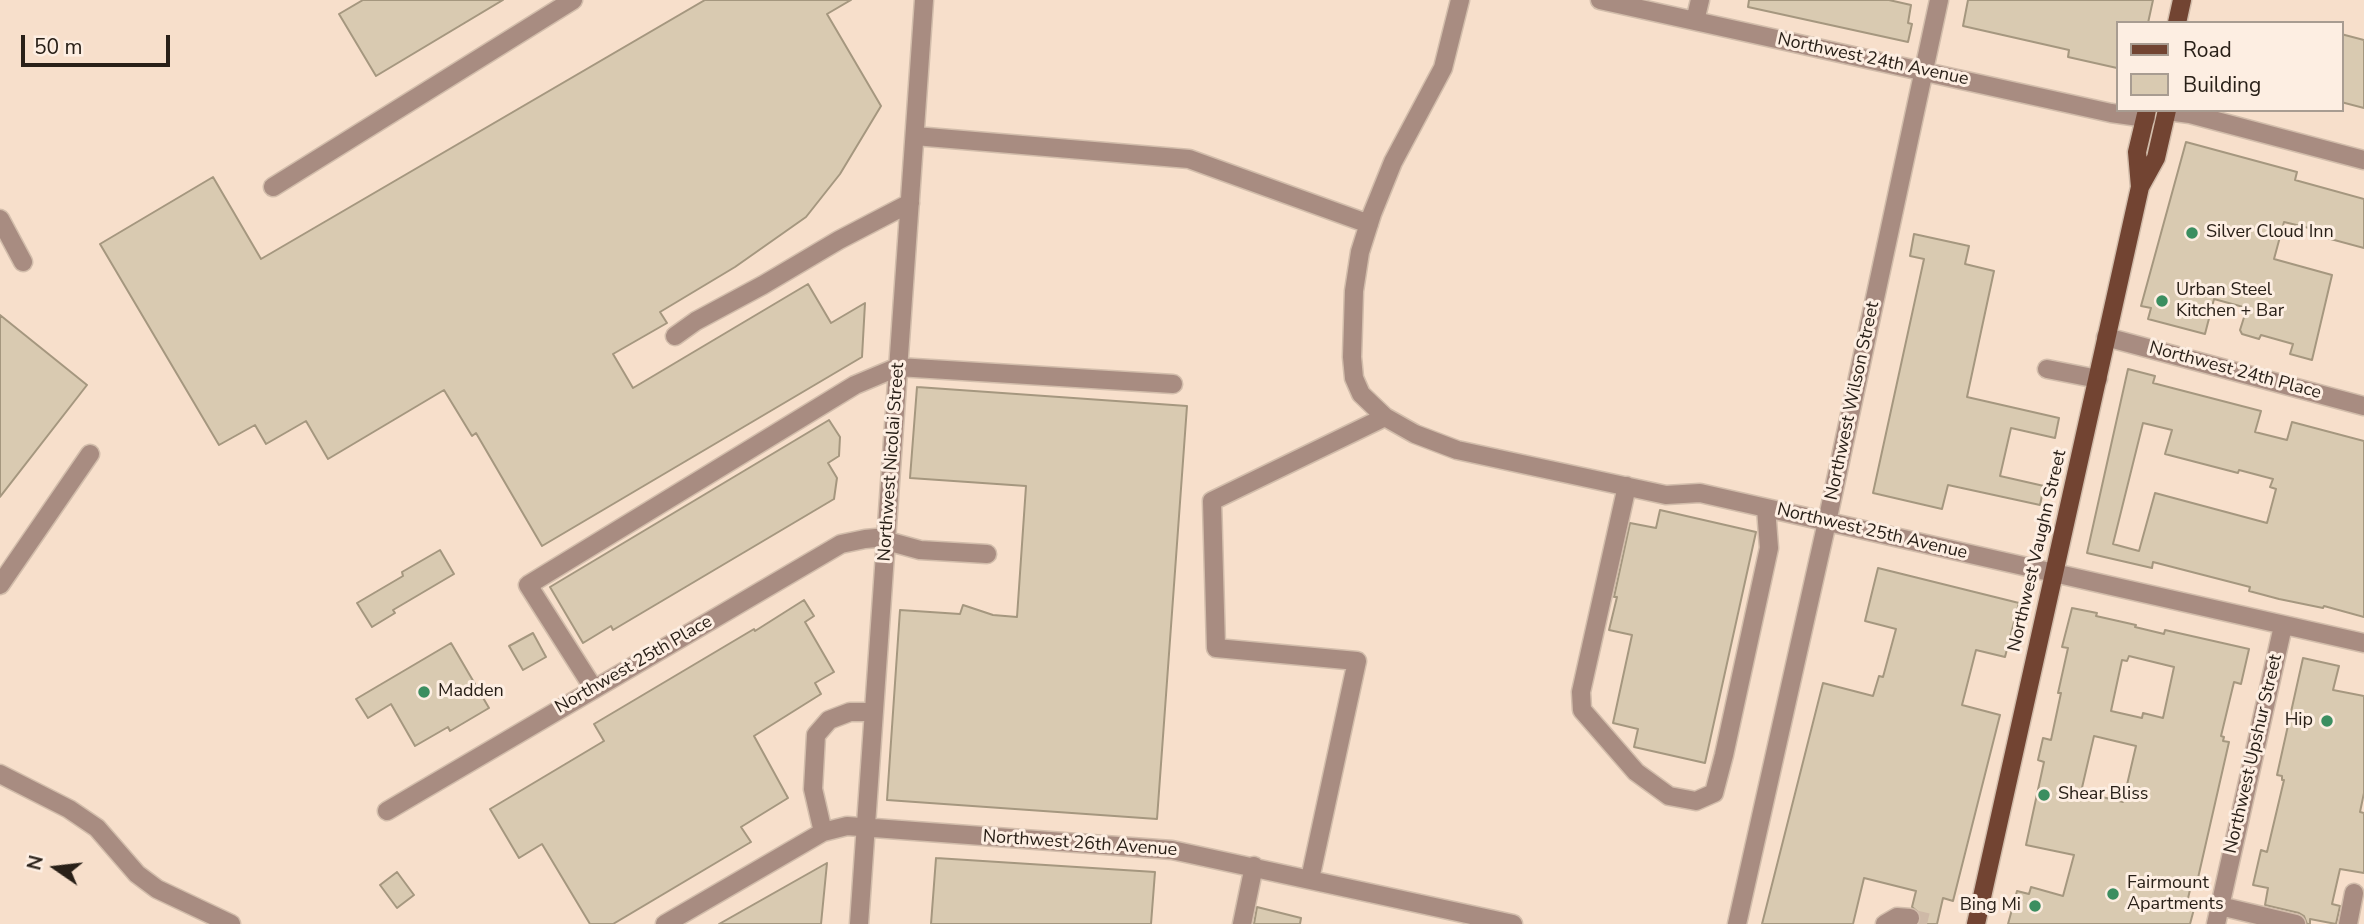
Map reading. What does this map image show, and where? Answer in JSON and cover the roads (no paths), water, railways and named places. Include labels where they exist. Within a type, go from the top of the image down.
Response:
[{"type":"main road","points":[[2178,21],[2182,0]]},
{"type":"main road","name":"Northwest Vaughn Street","points":[[1976,924],[2140,187],[2155,158],[2167,112]]},
{"type":"main road","name":"Northwest Vaughn Street","points":[[2140,187],[2137,152],[2147,114]]},
{"type":"street","points":[[274,187],[573,0]]},
{"type":"street","name":"Northwest Nicolai Street","points":[[859,924],[923,0]]},
{"type":"street","name":"Northwest 25th Avenue","points":[[1460,0],[1443,68],[1393,162],[1360,252],[1354,291],[1353,379],[1361,394],[1385,416],[1415,434],[1457,450],[1666,495],[1700,493],[2364,643]]},
{"type":"street","name":"Northwest 24th Avenue","points":[[1600,0],[1923,71],[2116,108]]},
{"type":"street","points":[[1695,21],[1700,0]]},
{"type":"street","name":"Northwest Wilson Street","points":[[1737,924],[1939,0]]},
{"type":"street","points":[[2175,112],[2364,160]]},
{"type":"street","points":[[915,136],[1189,159],[1369,224]]},
{"type":"street","points":[[675,336],[696,321],[839,240],[910,203]]},
{"type":"street","points":[[0,219],[23,262]]},
{"type":"street","name":"Northwest 24th Place","points":[[2106,337],[2364,406]]},
{"type":"street","points":[[594,689],[528,584],[855,385],[898,367],[1173,384]]},
{"type":"street","points":[[2047,369],[2098,379]]},
{"type":"street","points":[[1310,878],[1357,661],[1216,648],[1212,501],[1385,416]]},
{"type":"street","points":[[0,585],[90,454]]},
{"type":"street","points":[[1626,486],[1581,692],[1582,710],[1636,772],[1669,796],[1696,800],[1714,793],[1769,548],[1766,508]]},
{"type":"street","name":"Northwest 25th Place","points":[[387,811],[841,544],[865,539],[887,539]]},
{"type":"street","points":[[887,539],[920,550],[987,554]]},
{"type":"street","name":"Northwest Upshur Street","points":[[2218,915],[2283,626]]},
{"type":"street","points":[[823,832],[813,789],[816,735],[829,720],[850,712],[874,712]]},
{"type":"street","points":[[0,774],[69,809],[97,828],[138,874],[157,890],[232,924]]},
{"type":"street","name":"Northwest 26th Avenue","points":[[665,924],[823,832],[847,826],[1145,847],[1190,853],[1310,878],[1492,922],[1513,924]]},
{"type":"street","points":[[1241,924],[1254,866]]},
{"type":"street","points":[[2348,924],[2354,893]]},
{"type":"street","points":[[2218,915],[2296,924]]},
{"type":"street","points":[[1885,924],[1897,917],[1910,918]]},
{"type":"tunnel","points":[[1910,918],[1935,924]]},
{"type":"place","name":"Silver Cloud Inn","points":[[2192,233]]},
{"type":"place","name":"Urban Steel Kitchen + Bar","points":[[2162,301]]},
{"type":"place","name":"Madden","points":[[424,692]]},
{"type":"place","name":"Hip","points":[[2327,721]]},
{"type":"place","name":"Shear Bliss","points":[[2044,795]]},
{"type":"place","name":"Fairmount Apartments","points":[[2113,894]]},
{"type":"place","name":"Bing Mi","points":[[2035,906]]}]
